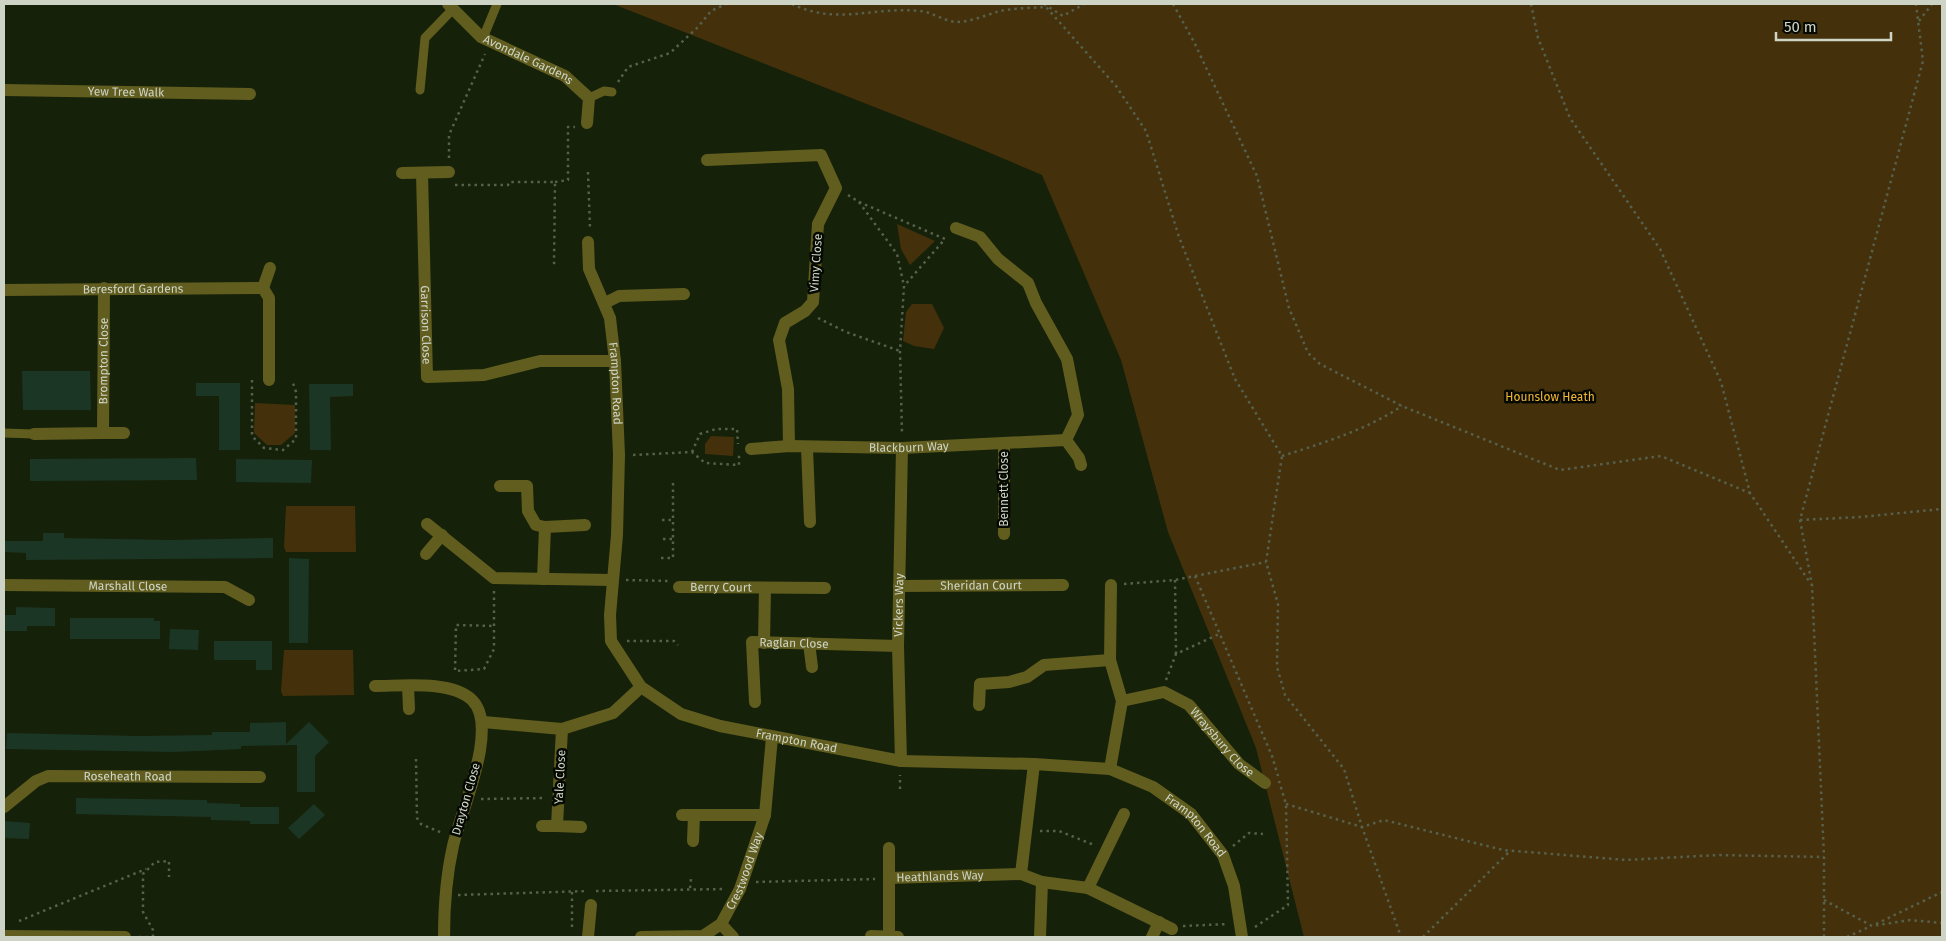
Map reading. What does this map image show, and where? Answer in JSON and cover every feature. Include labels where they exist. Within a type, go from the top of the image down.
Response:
[{"type":"street","name":"Avondale Gardens","points":[[450,6],[487,40],[565,76],[589,98]]},
{"type":"street","name":"Yew Tree Walk","points":[[4,90],[250,94]]},
{"type":"street","points":[[582,125],[589,98]]},
{"type":"street","points":[[707,160],[821,155],[836,188]]},
{"type":"street","points":[[402,173],[449,172]]},
{"type":"street","name":"Garrison Close","points":[[422,173],[427,377],[484,375],[540,361],[615,360]]},
{"type":"street","name":"Vimy Close","points":[[805,311],[813,302],[818,224],[836,188]]},
{"type":"street","points":[[956,228],[980,237],[998,259],[1028,283],[1036,303],[1067,359],[1078,415],[1066,440],[1079,458],[1080,465]]},
{"type":"street","points":[[588,242],[589,269],[605,303],[619,296],[684,294]]},
{"type":"street","points":[[269,380],[269,298],[263,288],[270,268]]},
{"type":"street","name":"Brompton Close","points":[[103,433],[104,288]]},
{"type":"street","name":"Beresford Gardens","points":[[4,290],[263,288]]},
{"type":"street","name":"Frampton Road","points":[[605,303],[610,318],[615,360],[619,455],[618,535],[612,580],[611,641],[641,687],[681,714],[720,726],[901,761],[1034,764],[1110,769],[1152,787],[1191,814],[1223,855],[1234,886],[1242,937]]},
{"type":"street","points":[[789,446],[788,389],[779,340],[786,323],[805,311]]},
{"type":"street","points":[[34,434],[124,433]]},
{"type":"street","name":"Blackburn Way","points":[[751,449],[789,446],[807,448],[902,448],[1066,440]]},
{"type":"street","name":"Bennett Close","points":[[1004,444],[1004,534]]},
{"type":"street","points":[[807,448],[810,522]]},
{"type":"street","name":"Vickers Way","points":[[901,761],[898,646],[902,448]]},
{"type":"street","points":[[500,486],[527,486],[528,511],[531,519],[536,524],[545,527],[586,525]]},
{"type":"street","points":[[427,524],[494,578],[612,580]]},
{"type":"street","points":[[543,579],[545,527]]},
{"type":"street","points":[[426,554],[442,535]]},
{"type":"street","name":"Marshall Close","points":[[4,585],[224,587],[249,600]]},
{"type":"street","name":"Sheridan Court","points":[[899,586],[1063,585]]},
{"type":"street","points":[[1110,769],[1122,701],[1110,660],[1111,585]]},
{"type":"street","name":"Berry Court","points":[[679,587],[825,588]]},
{"type":"street","name":"Berry Court","points":[[764,643],[765,588]]},
{"type":"street","name":"Raglan Close","points":[[755,702],[752,642],[898,646]]},
{"type":"street","points":[[809,643],[812,667]]},
{"type":"street","points":[[979,705],[980,684],[1009,682],[1026,677],[1044,665],[1110,660]]},
{"type":"street","points":[[375,686],[450,687],[472,700],[483,722],[562,729],[613,713],[641,687]]},
{"type":"street","points":[[408,686],[409,709]]},
{"type":"street","name":"Wraysbury Close","points":[[1160,693],[1164,692],[1189,705],[1239,764],[1265,783]]},
{"type":"street","points":[[1122,701],[1160,693]]},
{"type":"street","name":"Drayton Close","points":[[444,937],[444,896],[455,839],[476,768],[483,722]]},
{"type":"street","name":"Yale Close","points":[[557,826],[562,729]]},
{"type":"street","name":"Crestwood Way","points":[[641,937],[703,936],[721,924],[740,889],[765,814],[772,737]]},
{"type":"street","points":[[1022,874],[1034,764]]},
{"type":"street","name":"Roseheath Road","points":[[4,807],[36,781],[48,776],[260,777]]},
{"type":"street","name":"Crestwood Way","points":[[694,841],[688,815],[765,814]]},
{"type":"street","points":[[1088,888],[1124,814]]},
{"type":"street","points":[[542,826],[581,826]]},
{"type":"street","name":"Heathlands Way","points":[[889,848],[889,878],[1022,874],[1042,882],[1088,888],[1172,929]]},
{"type":"street","points":[[871,936],[894,937],[889,878]]},
{"type":"street","points":[[1040,937],[1042,882]]},
{"type":"street","points":[[582,935],[591,905]]},
{"type":"street","points":[[1152,937],[1159,922]]},
{"type":"street","name":"Crestwood Way","points":[[721,924],[733,937]]},
{"type":"street","points":[[4,936],[125,937]]},
{"type":"lane","points":[[487,40],[497,4]]},
{"type":"lane","points":[[420,90],[425,38],[450,6]]},
{"type":"lane","points":[[589,98],[604,91],[612,92]]},
{"type":"lane","points":[[4,433],[34,434]]},
{"type":"path","points":[[612,92],[628,67],[670,52],[698,27],[711,11],[726,4]]},
{"type":"path","points":[[792,4],[810,12],[842,16],[884,10],[921,11],[955,22],[973,20],[1002,11],[1045,5],[1063,16],[1084,4]]},
{"type":"path","points":[[1173,4],[1194,42],[1256,176],[1289,308],[1308,353],[1320,364],[1402,406],[1560,470],[1661,456],[1750,493]]},
{"type":"path","points":[[1532,4],[1538,38],[1570,118],[1660,249],[1721,382],[1750,493],[1812,585]]},
{"type":"path","points":[[1824,937],[1824,857],[1812,585],[1800,520],[1923,61],[1916,4]]},
{"type":"path","points":[[1919,22],[1932,4]]},
{"type":"path","points":[[1045,5],[1116,86],[1146,131],[1179,237],[1234,379],[1282,456],[1266,562],[1278,604],[1277,667],[1285,695],[1344,769],[1362,827],[1401,937]]},
{"type":"path","points":[[487,40],[448,135],[448,185],[508,185],[509,182],[555,182],[568,180],[568,127],[582,125]]},
{"type":"path","points":[[588,172],[590,235],[588,242]]},
{"type":"path","points":[[555,182],[554,263],[557,263]]},
{"type":"path","points":[[836,188],[859,202],[945,239],[904,286]]},
{"type":"path","points":[[859,202],[897,254],[904,286],[900,351],[902,448]]},
{"type":"path","points":[[805,311],[846,332],[900,351]]},
{"type":"path","points":[[252,380],[252,436],[264,448],[283,450],[296,439],[296,392],[292,380]]},
{"type":"path","points":[[1282,456],[1323,443],[1384,418],[1402,406]]},
{"type":"path","points":[[619,455],[692,452],[705,463],[739,465],[737,429],[716,429],[700,434],[692,452]]},
{"type":"path","points":[[661,558],[673,558],[673,482]]},
{"type":"path","points":[[1800,520],[1860,517],[1942,509]]},
{"type":"path","points":[[662,520],[673,520]]},
{"type":"path","points":[[663,539],[673,539]]},
{"type":"path","points":[[1111,585],[1175,580],[1266,562]]},
{"type":"path","points":[[1196,576],[1272,756],[1286,804],[1288,905],[1242,937]]},
{"type":"path","points":[[494,578],[494,626],[494,649],[484,669],[455,671],[456,626],[494,626]]},
{"type":"path","points":[[612,580],[673,581],[679,587]]},
{"type":"path","points":[[1160,693],[1176,654],[1175,580]]},
{"type":"path","points":[[1176,654],[1219,634]]},
{"type":"path","points":[[611,641],[674,641],[678,645]]},
{"type":"path","points":[[416,759],[417,818],[421,824],[455,839]]},
{"type":"path","points":[[467,799],[559,798]]},
{"type":"path","points":[[1286,804],[1362,827],[1384,820],[1511,850],[1626,860],[1718,855],[1824,857]]},
{"type":"path","points":[[1026,831],[1058,831],[1086,840],[1106,851]]},
{"type":"path","points":[[1223,855],[1249,833],[1263,834]]},
{"type":"path","points":[[1423,937],[1511,850]]},
{"type":"path","points":[[16,923],[146,868],[155,862],[169,861],[169,877]]},
{"type":"path","points":[[146,868],[143,874],[143,912],[153,930],[153,937]]},
{"type":"path","points":[[740,889],[752,882],[889,878]]},
{"type":"path","points":[[690,888],[691,879]]},
{"type":"path","points":[[572,892],[572,927],[582,935]]},
{"type":"path","points":[[1847,937],[1942,892]]},
{"type":"path","points":[[1824,900],[1872,926],[1910,920],[1942,923]]},
{"type":"path","points":[[1172,929],[1189,924],[1240,924]]},
{"type":"green space","name":"Hounslow Heath","points":[[613,4],[1942,4],[1942,937],[1304,937],[1256,748],[1168,532],[1121,360],[1042,175],[976,147]]},
{"type":"green space","points":[[897,224],[935,241],[910,265],[901,249]]},
{"type":"green space","points":[[912,304],[932,304],[944,328],[934,349],[914,346],[903,341],[906,312]]},
{"type":"green space","points":[[255,403],[295,405],[295,433],[281,445],[267,445],[254,433]]},
{"type":"green space","points":[[711,436],[734,437],[733,456],[705,454],[705,444]]},
{"type":"green space","points":[[286,506],[355,506],[356,552],[286,552],[284,547]]},
{"type":"green space","points":[[284,650],[353,650],[354,695],[283,696],[281,691]]},
{"type":"building","points":[[22,371],[90,371],[91,410],[23,410]]},
{"type":"building","points":[[196,383],[240,383],[240,450],[219,450],[219,396],[196,396]]},
{"type":"building","points":[[309,384],[353,384],[353,396],[330,397],[331,450],[310,450]]},
{"type":"building","points":[[196,458],[197,480],[30,481],[30,459]]},
{"type":"building","points":[[236,459],[312,460],[311,483],[236,482]]},
{"type":"building","points":[[43,533],[64,533],[64,538],[170,540],[273,538],[273,558],[26,560],[26,553],[4,552],[4,541],[43,541]]},
{"type":"building","points":[[289,558],[309,559],[308,643],[289,643]]},
{"type":"building","points":[[16,607],[55,608],[55,626],[27,626],[27,631],[4,631],[4,615],[16,615]]},
{"type":"building","points":[[70,618],[154,618],[154,621],[160,621],[160,639],[70,639]]},
{"type":"building","points":[[170,629],[199,630],[198,650],[169,649]]},
{"type":"building","points":[[214,641],[272,641],[272,670],[256,670],[256,660],[214,660]]},
{"type":"building","points":[[286,722],[286,744],[309,722],[329,742],[315,756],[315,792],[297,792],[297,745],[241,746],[241,749],[174,752],[6,749],[7,733],[138,736],[212,735],[212,732],[250,732],[250,723]]},
{"type":"building","points":[[76,798],[207,800],[207,803],[240,804],[240,807],[279,807],[279,824],[250,824],[250,821],[211,820],[211,817],[76,814]]},
{"type":"building","points":[[314,804],[325,815],[299,839],[288,828]]},
{"type":"building","points":[[4,821],[30,823],[29,839],[4,838]]}]
